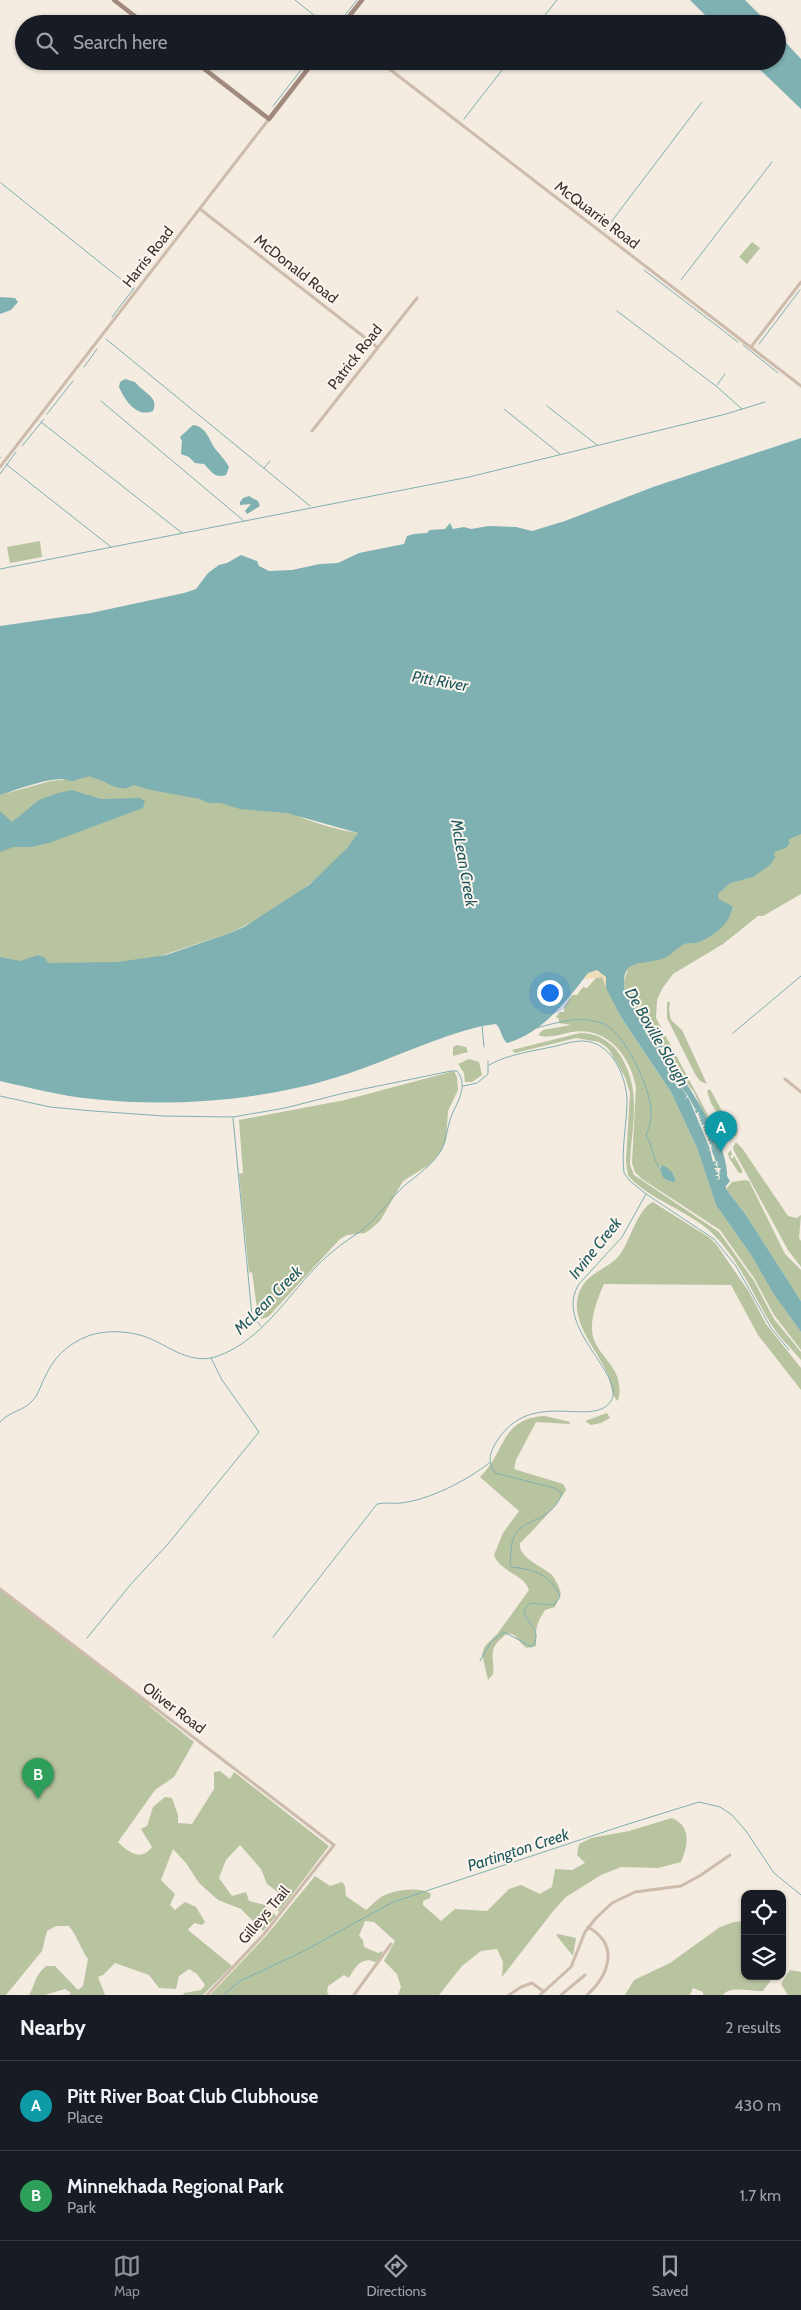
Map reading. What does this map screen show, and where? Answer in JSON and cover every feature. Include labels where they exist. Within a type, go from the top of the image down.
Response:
[{"type":"main road","points":[[114,0],[133,15]]},
{"type":"main road","points":[[350,15],[362,0]]},
{"type":"main road","points":[[206,70],[269,119]]},
{"type":"main road","name":"Harris Road","points":[[269,119],[307,70]]},
{"type":"street","name":"McQuarrie Road","points":[[391,70],[801,386]]},
{"type":"street","name":"Harris Road","points":[[0,466],[269,119]]},
{"type":"street","name":"McDonald Road","points":[[200,209],[377,347]]},
{"type":"street","points":[[751,347],[801,282]]},
{"type":"street","name":"Patrick Road","points":[[312,431],[416,298]]},
{"type":"street","points":[[784,1079],[801,1092]]},
{"type":"street","name":"Oliver Road","points":[[0,1589],[334,1845]]},
{"type":"street","name":"Gilleys Trail","points":[[207,1995],[264,1934],[334,1845]]},
{"type":"street","points":[[540,1995],[572,1967],[582,1937],[602,1911],[622,1898],[646,1890],[681,1886],[730,1855]]},
{"type":"street","points":[[586,1995],[604,1973],[609,1961],[607,1946],[604,1940],[588,1927]]},
{"type":"street","points":[[354,1995],[391,1944]]},
{"type":"street","points":[[561,1995],[585,1975]]},
{"type":"street","points":[[509,1995],[530,1983],[543,1991]]},
{"type":"green space","points":[[752,242],[760,248],[747,264],[739,257]]},
{"type":"green space","points":[[40,541],[42,557],[10,563],[7,547]]},
{"type":"green space","points":[[197,764],[255,796],[295,815],[337,829],[358,833],[333,863],[301,891],[230,933],[130,966],[0,964],[0,795],[51,781]]},
{"type":"green space","points":[[801,778],[801,894],[763,916],[758,916],[723,944],[673,974],[662,989],[657,1000],[656,1018],[723,1143],[720,1148],[694,1092],[678,1072],[663,1047],[664,1041],[647,1029],[625,991],[624,981],[628,969]]},
{"type":"green space","points":[[602,977],[621,1017],[671,1092],[697,1148],[716,1205],[801,1332],[801,1350],[774,1315],[754,1278],[720,1230],[642,1179],[635,1172],[632,1163],[636,1087],[633,1075],[622,1054],[606,1039],[585,1031],[551,1036],[538,1035],[543,1030],[571,1025],[559,1023],[559,1019],[556,1017],[560,1012],[564,1012],[564,1007],[572,995],[577,995],[583,987],[587,988],[596,978]],"holes":[[[660,1166],[673,1174],[675,1182],[664,1178]]]},
{"type":"green space","points":[[667,1002],[670,1002],[671,1020],[682,1030],[707,1084],[700,1081],[695,1074],[667,1018]]},
{"type":"green space","points":[[580,1033],[600,1037],[610,1044],[623,1060],[629,1073],[634,1099],[630,1165],[634,1175],[719,1232],[754,1281],[774,1319],[801,1352],[801,1360],[774,1329],[731,1255],[713,1234],[694,1219],[646,1191],[628,1175],[626,1161],[630,1093],[625,1077],[608,1048],[599,1042],[576,1038],[515,1053],[512,1050]]},
{"type":"green space","points":[[457,1045],[466,1047],[468,1052],[453,1056],[453,1047]]},
{"type":"green space","points":[[469,1059],[479,1062],[482,1075],[472,1082],[465,1082],[464,1073],[458,1064]]},
{"type":"green space","points":[[454,1071],[457,1077],[458,1090],[448,1111],[446,1141],[441,1151],[429,1165],[403,1181],[380,1221],[365,1233],[347,1235],[340,1239],[268,1317],[261,1319],[258,1316],[252,1272],[249,1273],[239,1174],[243,1173],[239,1120],[345,1100]]},
{"type":"green space","points":[[710,1089],[726,1118],[738,1130],[736,1136],[730,1135],[711,1103],[707,1091]]},
{"type":"green space","points":[[736,1142],[788,1216],[797,1218],[801,1215],[799,1238],[801,1241],[801,1267],[788,1250],[734,1151],[733,1147]]},
{"type":"green space","points":[[731,1150],[732,1155],[730,1156],[732,1159],[734,1156],[742,1173],[739,1173],[729,1158],[728,1153]]},
{"type":"green space","points":[[749,1181],[785,1254],[801,1270],[801,1301],[746,1215],[726,1189],[732,1182]]},
{"type":"green space","points":[[653,1202],[710,1238],[716,1244],[749,1292],[766,1324],[801,1368],[801,1390],[758,1335],[731,1285],[604,1284],[597,1301],[592,1330],[598,1347],[618,1379],[620,1389],[618,1401],[616,1399],[607,1373],[579,1319],[577,1308],[578,1296],[587,1280],[613,1262],[621,1253],[643,1210]]},
{"type":"green space","points":[[607,1413],[610,1418],[601,1423],[591,1425],[585,1421]]},
{"type":"green space","points":[[545,1416],[570,1422],[570,1424],[536,1422],[516,1460],[514,1469],[563,1484],[566,1489],[553,1508],[520,1543],[520,1548],[527,1557],[552,1575],[561,1593],[555,1607],[545,1610],[539,1620],[536,1632],[536,1646],[527,1648],[512,1634],[505,1635],[497,1642],[493,1651],[493,1674],[488,1680],[482,1654],[485,1646],[498,1633],[529,1590],[522,1580],[497,1561],[494,1555],[503,1533],[519,1511],[480,1477],[488,1468],[511,1430],[519,1423],[530,1418]]},
{"type":"green space","points":[[0,1588],[150,1704],[149,1706],[194,1742],[174,1777],[155,1790],[118,1842],[126,1849],[139,1855],[148,1852],[152,1847],[141,1829],[147,1826],[153,1807],[165,1797],[172,1798],[178,1815],[178,1823],[192,1824],[214,1789],[214,1772],[220,1771],[230,1779],[234,1772],[329,1846],[279,1912],[274,1905],[280,1894],[267,1884],[261,1869],[240,1845],[226,1860],[219,1878],[232,1896],[246,1892],[249,1901],[265,1905],[276,1916],[263,1931],[241,1909],[218,1900],[199,1883],[186,1863],[173,1849],[161,1880],[175,1894],[170,1905],[175,1910],[185,1902],[196,1907],[205,1922],[202,1925],[194,1923],[188,1930],[232,1966],[203,1995],[183,1995],[184,1993],[201,1990],[205,1985],[197,1974],[189,1969],[179,1976],[176,1989],[159,1988],[149,1975],[115,1963],[103,1975],[98,1977],[105,1995],[69,1995],[71,1993],[65,1989],[45,1995],[29,1995],[37,1977],[46,1966],[55,1966],[78,1990],[83,1986],[88,1959],[69,1926],[56,1926],[47,1931],[42,1951],[6,1995],[0,1995]]},
{"type":"green space","points":[[672,1818],[683,1826],[687,1837],[681,1862],[658,1868],[621,1867],[601,1875],[566,1897],[502,1977],[503,1962],[497,1949],[481,1951],[462,1966],[439,1995],[398,1995],[401,1987],[397,1974],[384,1961],[395,1941],[374,1922],[365,1921],[359,1936],[363,1940],[364,1947],[378,1953],[383,1951],[379,1960],[375,1962],[366,1960],[359,1964],[349,1978],[344,1975],[328,1986],[327,1992],[329,1995],[210,1995],[265,1937],[315,1876],[330,1886],[342,1882],[345,1886],[346,1896],[366,1910],[381,1897],[392,1892],[420,1890],[426,1892],[431,1894],[430,1898],[423,1901],[423,1905],[441,1921],[455,1909],[487,1911],[509,1889],[521,1885],[540,1894],[552,1887],[555,1869],[572,1870],[585,1863],[577,1855],[579,1844],[591,1838],[629,1831]]},
{"type":"green space","points":[[741,1921],[741,1980],[771,1980],[763,1991],[731,1990],[723,1995],[703,1995],[703,1992],[693,1988],[690,1995],[625,1995],[634,1980],[670,1963],[720,1927]]},
{"type":"green space","points":[[556,1935],[576,1938],[573,1956]]},
{"type":"green space","points":[[790,1970],[801,1972],[801,1995],[788,1995],[781,1984],[784,1980],[786,1980]]},
{"type":"sand","points":[[597,970],[606,977],[606,988],[602,977],[584,979],[588,973]]},
{"type":"water","points":[[690,0],[745,0],[760,15],[705,15]]},
{"type":"water","points":[[786,43],[801,59],[801,109],[760,70],[786,70]]},
{"type":"water","points":[[0,297],[15,298],[18,302],[11,310],[0,314]]},
{"type":"water","points":[[125,379],[135,382],[152,398],[155,406],[153,411],[141,412],[128,402],[119,387],[120,382]]},
{"type":"water","points":[[193,425],[198,426],[205,432],[229,467],[226,475],[216,475],[204,464],[195,463],[189,457],[181,454],[182,441],[180,437]]},
{"type":"water","name":"Pitt River","points":[[801,438],[801,834],[788,840],[790,843],[786,848],[776,851],[773,855],[776,856],[770,865],[753,877],[730,883],[718,894],[719,899],[732,906],[729,918],[714,934],[702,941],[686,943],[662,959],[634,965],[625,973],[624,980],[625,991],[647,1029],[653,1031],[710,1123],[719,1143],[730,1181],[726,1189],[746,1215],[801,1301],[801,1332],[775,1296],[751,1255],[716,1205],[697,1148],[671,1092],[621,1017],[606,988],[606,977],[597,970],[588,973],[553,1015],[519,1039],[507,1043],[496,1024],[482,1026],[431,1042],[347,1074],[317,1083],[254,1096],[189,1102],[124,1102],[69,1096],[0,1081],[0,957],[20,961],[38,955],[45,958],[48,963],[118,962],[166,955],[230,933],[244,927],[309,885],[347,848],[358,833],[287,813],[240,809],[133,785],[128,788],[118,788],[91,777],[72,781],[61,779],[46,781],[0,795],[0,626],[91,613],[184,593],[196,589],[208,573],[219,565],[241,555],[257,561],[259,566],[269,571],[292,570],[320,564],[338,563],[359,553],[404,544],[407,536],[427,533],[430,530],[445,529],[450,523],[453,529],[489,526],[516,527],[532,531],[565,521],[653,487]]},
{"type":"water","points":[[249,496],[258,501],[260,506],[247,514],[245,511],[251,504],[240,505],[240,502],[243,498]]},
{"type":"water","points":[[72,790],[101,799],[140,798],[145,801],[143,808],[49,843],[31,847],[14,847],[0,852],[0,811],[12,822],[39,800]]},
{"type":"water","points":[[661,1165],[671,1172],[675,1182],[668,1181],[663,1177]]},
{"type":"pier","points":[[676,1081],[688,1096],[695,1109],[697,1108],[695,1110],[696,1113],[699,1112],[699,1119],[702,1118],[700,1122],[703,1121],[702,1125],[705,1124],[703,1128],[706,1128],[704,1129],[706,1135],[709,1134],[708,1141],[711,1141],[709,1142],[710,1145],[712,1144],[711,1148],[714,1148],[711,1149],[716,1162],[719,1161],[717,1165],[720,1164],[717,1166],[721,1168],[719,1172],[721,1172],[719,1173],[720,1179],[716,1180],[719,1178],[715,1176],[718,1172],[715,1172],[717,1171],[714,1168],[717,1168],[716,1165],[713,1165],[716,1164],[715,1161],[713,1162],[710,1150],[707,1151],[710,1149],[688,1097],[685,1099],[687,1096]]},
{"type":"waterway","points":[[295,0],[314,15]]},
{"type":"waterway","points":[[345,15],[357,0]]},
{"type":"waterway","points":[[545,15],[557,0]]},
{"type":"waterway","points":[[273,106],[301,70]]},
{"type":"waterway","points":[[464,119],[502,70]]},
{"type":"waterway","points":[[605,230],[702,102]]},
{"type":"waterway","points":[[681,280],[772,162]]},
{"type":"waterway","points":[[1,183],[133,289]]},
{"type":"waterway","points":[[644,270],[738,342]]},
{"type":"waterway","points":[[112,317],[134,288]]},
{"type":"waterway","points":[[759,344],[800,290]]},
{"type":"waterway","points":[[617,311],[716,386],[742,409]]},
{"type":"waterway","points":[[106,339],[310,506]]},
{"type":"waterway","points":[[743,345],[778,373]]},
{"type":"waterway","points":[[84,367],[97,349]]},
{"type":"waterway","points":[[717,385],[725,374]]},
{"type":"waterway","points":[[47,414],[73,381]]},
{"type":"waterway","points":[[101,401],[244,521]]},
{"type":"waterway","points":[[0,569],[469,477],[726,414],[765,402]]},
{"type":"waterway","points":[[547,406],[597,445]]},
{"type":"waterway","points":[[504,409],[560,454]]},
{"type":"waterway","points":[[22,446],[44,419]]},
{"type":"waterway","points":[[41,422],[182,533]]},
{"type":"waterway","points":[[0,474],[16,452]]},
{"type":"waterway","points":[[264,468],[270,461]]},
{"type":"waterway","points":[[7,465],[111,547]]},
{"type":"waterway","points":[[733,1033],[801,976]]},
{"type":"waterway","points":[[536,1028],[570,1020],[587,1020],[604,1024],[612,1029],[620,1038],[635,1062],[650,1100],[650,1123],[646,1136],[661,1170]]},
{"type":"waterway","name":"McLean Creek","points":[[482,1025],[484,1047]]},
{"type":"waterway","name":"Irvine Creek","points":[[480,1661],[491,1642],[504,1632],[532,1647],[536,1636],[524,1610],[530,1603],[554,1605],[560,1597],[547,1578],[527,1569],[511,1567],[510,1561],[513,1539],[518,1531],[524,1525],[549,1512],[562,1493],[554,1488],[495,1473],[490,1463],[491,1453],[508,1427],[524,1417],[541,1412],[589,1412],[602,1409],[611,1401],[613,1391],[609,1378],[581,1333],[575,1316],[573,1300],[579,1284],[622,1237],[646,1194],[630,1181],[624,1173],[626,1090],[620,1070],[609,1053],[601,1047],[582,1041],[513,1055],[489,1065]]},
{"type":"waterway","name":"McLean Creek","points":[[463,1086],[477,1083],[488,1074],[488,1061]]},
{"type":"waterway","name":"McLean Creek","points":[[0,1096],[50,1107],[93,1111],[164,1116],[233,1117],[285,1108],[344,1093],[451,1071],[457,1071],[461,1077],[462,1084],[462,1090],[450,1120],[442,1149],[434,1160],[404,1186],[368,1225],[336,1248],[318,1265],[264,1325],[249,1338],[233,1349],[206,1359],[189,1357],[136,1334],[103,1332],[88,1336],[73,1343],[61,1353],[48,1371],[31,1402],[8,1415],[0,1422]]},
{"type":"waterway","points":[[233,1118],[252,1316],[261,1326]]},
{"type":"waterway","points":[[646,1194],[714,1239],[736,1266],[771,1328],[789,1350]]},
{"type":"waterway","points":[[87,1638],[131,1584],[168,1544],[259,1432],[222,1380],[211,1358]]},
{"type":"waterway","points":[[273,1637],[377,1504],[401,1503],[436,1494],[470,1476],[489,1463]]},
{"type":"waterway","name":"Partington Creek","points":[[223,1995],[240,1981],[302,1952],[393,1902],[699,1802],[720,1807],[732,1815],[746,1831],[774,1873],[801,1895]]},
{"type":"place","name":"Pitt River Boat Club Clubhouse","points":[[721,1152]]},
{"type":"place","name":"Minnekhada Regional Park","points":[[38,1799]]},
{"type":"water label","name":"De Boville Slough","points":[[657,1037]]}]
